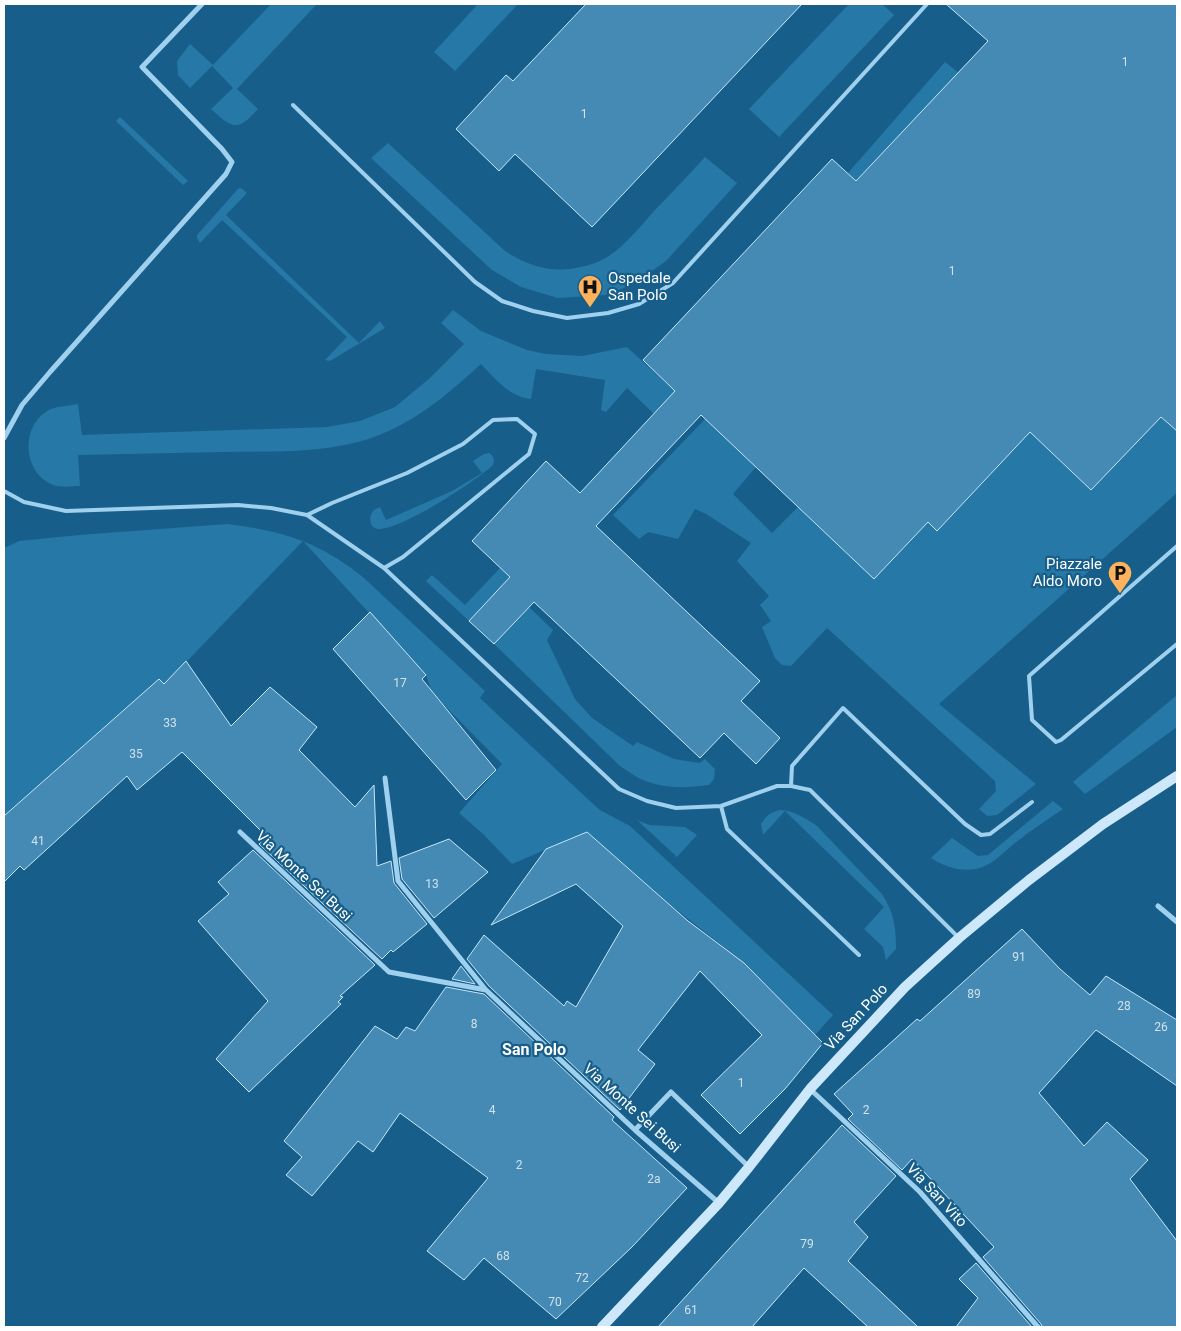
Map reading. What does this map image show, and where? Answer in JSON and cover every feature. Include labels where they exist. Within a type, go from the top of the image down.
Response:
[{"type":"main road","name":"Via San Polo","points":[[602,1327],[719,1203],[810,1088],[905,987],[959,938],[1028,880],[1103,824],[1177,776]]},
{"type":"street","points":[[4,438],[22,405],[56,364],[226,174],[232,162],[142,67],[202,4]]},
{"type":"street","name":"Via Monte Sei Busi","points":[[385,778],[398,881],[486,990],[635,1130],[719,1203]]},
{"type":"street","name":"Via Monte Sei Busi","points":[[240,832],[389,972],[486,990]]},
{"type":"street","points":[[1158,906],[1177,922]]},
{"type":"street","name":"Via San Vito","points":[[810,1088],[920,1192],[1038,1327]]},
{"type":"street","points":[[635,1130],[672,1092],[749,1167]]},
{"type":"lane","points":[[293,105],[475,282],[502,301],[533,311],[567,318],[608,313],[639,304],[673,282],[927,4]]},
{"type":"lane","points":[[307,515],[332,503],[407,474],[463,444],[493,420],[517,419],[535,434],[529,454],[403,557],[384,568]]},
{"type":"lane","points":[[4,491],[24,502],[66,511],[238,505],[271,508],[307,515],[384,568],[619,789],[647,802],[676,808],[721,806],[777,786],[791,786],[810,790],[959,938]]},
{"type":"lane","points":[[1177,546],[1030,676],[1032,720],[1056,742],[1061,740],[1177,644]]},
{"type":"lane","points":[[791,786],[792,766],[843,708],[966,824],[981,835],[990,834],[1032,802]]},
{"type":"lane","points":[[721,806],[727,829],[859,955]]},
{"type":"shaded area","points":[[271,4],[317,4],[237,89],[258,109],[245,122],[235,125],[230,124],[211,109],[233,88],[212,66],[190,88],[178,75],[177,61],[190,44],[213,65]]},
{"type":"shaded area","points":[[478,4],[518,4],[455,71],[434,52]]},
{"type":"shaded area","points":[[849,4],[882,4],[894,15],[779,137],[749,109]]},
{"type":"shaded area","points":[[945,62],[959,73],[856,182],[848,173]]},
{"type":"shaded area","points":[[120,117],[188,181],[183,185],[116,121]]},
{"type":"shaded area","points":[[388,143],[504,250],[525,262],[548,268],[571,269],[583,267],[612,254],[635,233],[705,157],[737,183],[666,261],[646,275],[624,288],[605,295],[558,298],[521,287],[492,270],[371,158]]},
{"type":"shaded area","points":[[241,188],[247,193],[226,215],[359,343],[380,321],[385,328],[330,361],[325,360],[347,337],[222,220],[200,243],[197,235],[238,189]]},
{"type":"shaded area","points":[[453,310],[481,331],[527,350],[546,354],[582,356],[627,347],[675,391],[654,414],[627,388],[606,412],[601,410],[605,380],[536,369],[531,399],[523,398],[497,381],[481,364],[444,396],[418,415],[389,431],[356,442],[319,449],[281,451],[78,455],[80,486],[63,487],[53,485],[43,479],[31,461],[29,439],[32,428],[38,419],[51,409],[78,404],[82,435],[327,427],[360,421],[395,407],[430,378],[464,344],[441,323]]},
{"type":"shaded area","points":[[1161,417],[1174,429],[1177,425],[1177,493],[939,704],[1036,784],[997,815],[987,816],[979,809],[996,791],[995,781],[827,628],[791,666],[782,665],[775,658],[762,627],[771,621],[760,605],[769,596],[737,561],[751,543],[695,509],[678,539],[648,532],[639,539],[613,515],[705,419],[756,467],[733,494],[772,533],[798,507],[874,579],[928,522],[937,531],[1030,432],[1091,490]]},
{"type":"shaded area","points":[[489,453],[494,460],[493,465],[484,473],[437,504],[420,514],[389,527],[378,529],[371,524],[372,512],[379,507],[386,520],[452,491],[482,473],[473,461]]},
{"type":"shaded area","points":[[227,524],[266,530],[303,541],[165,684],[158,680],[4,816],[4,548],[19,541]]},
{"type":"shaded area","points":[[304,542],[332,555],[364,578],[485,691],[480,698],[592,803],[600,810],[630,826],[833,1015],[815,1035],[744,963],[668,903],[587,832],[512,864],[483,834],[459,813],[502,764],[441,702],[431,690],[426,675]]},
{"type":"shaded area","points":[[500,568],[510,577],[469,621],[426,581],[432,575],[465,605]]},
{"type":"shaded area","points":[[529,607],[553,630],[547,640],[575,699],[592,718],[633,746],[637,742],[674,759],[700,763],[705,759],[715,769],[714,779],[709,785],[684,787],[659,785],[640,779],[632,774],[620,766],[494,644]]},
{"type":"shaded area","points":[[1177,695],[1177,727],[1085,794],[1073,782]]},
{"type":"shaded area","points":[[1053,801],[1063,809],[987,865],[972,870],[965,870],[944,865],[931,858],[952,838],[978,856],[988,855]]},
{"type":"shaded area","points":[[781,810],[795,813],[817,826],[882,894],[892,914],[896,934],[896,949],[886,960],[883,947],[864,929],[884,907],[785,811],[763,835],[761,824],[763,821],[771,813]]},
{"type":"shaded area","points":[[637,820],[649,825],[685,827],[697,835],[677,857]]},
{"type":"building","points":[[586,4],[802,4],[592,227],[515,154],[499,171],[456,129],[506,75],[513,81]]},
{"type":"building","points":[[946,4],[1177,4],[1177,431],[1161,417],[1091,490],[1030,432],[937,531],[928,522],[874,579],[701,415],[596,526],[760,681],[741,701],[780,738],[756,764],[724,733],[700,758],[534,602],[494,644],[469,621],[510,577],[472,541],[546,461],[580,493],[675,391],[643,360],[832,159],[856,181],[988,41]]},
{"type":"building","points":[[370,612],[426,675],[422,679],[496,770],[466,800],[333,649]]},
{"type":"building","points":[[186,661],[231,726],[270,687],[317,727],[299,750],[355,807],[374,785],[377,866],[391,861],[394,883],[427,924],[393,952],[391,950],[382,959],[259,844],[267,837],[182,752],[137,790],[127,776],[24,870],[20,866],[4,882],[4,816],[159,679],[164,684]]},
{"type":"building","points":[[587,832],[688,921],[744,963],[823,1043],[785,1089],[740,1134],[701,1095],[762,1035],[700,971],[638,1050],[655,1064],[620,1110],[489,986],[467,959],[484,935],[564,1006],[567,1001],[576,1007],[623,926],[576,884],[491,925],[546,849]]},
{"type":"building","points":[[449,839],[488,872],[434,918],[402,879],[399,858]]},
{"type":"building","points":[[253,850],[375,965],[340,996],[343,997],[338,1002],[341,1004],[249,1092],[216,1059],[268,1001],[198,921],[229,894],[218,882]]},
{"type":"building","points":[[1022,929],[1060,969],[1090,995],[1106,976],[1177,1020],[1177,1086],[1096,1030],[1039,1093],[1084,1146],[1107,1122],[1148,1160],[1130,1179],[1177,1241],[1177,1327],[1042,1327],[983,1257],[994,1247],[912,1159],[902,1170],[848,1119],[853,1114],[834,1094],[917,1019],[920,1021]]},
{"type":"building","points":[[461,966],[475,984],[452,979]]},
{"type":"building","points":[[446,987],[484,994],[614,1117],[612,1120],[687,1188],[632,1247],[556,1319],[484,1258],[464,1280],[427,1251],[488,1178],[400,1113],[373,1152],[358,1141],[312,1196],[286,1175],[302,1157],[284,1141],[375,1026],[397,1039],[406,1027],[415,1031]]},
{"type":"building","points":[[842,1125],[896,1176],[854,1222],[868,1237],[848,1261],[918,1327],[868,1327],[804,1268],[752,1327],[658,1327]]},
{"type":"building","points":[[976,1263],[1032,1327],[956,1327],[978,1298],[959,1279]]},
{"type":"place","name":"Ospedale San Polo","points":[[590,308]]},
{"type":"place","name":"Piazzale Aldo Moro","points":[[1120,594]]},
{"type":"district","name":"San Polo","points":[[534,1049]]}]
